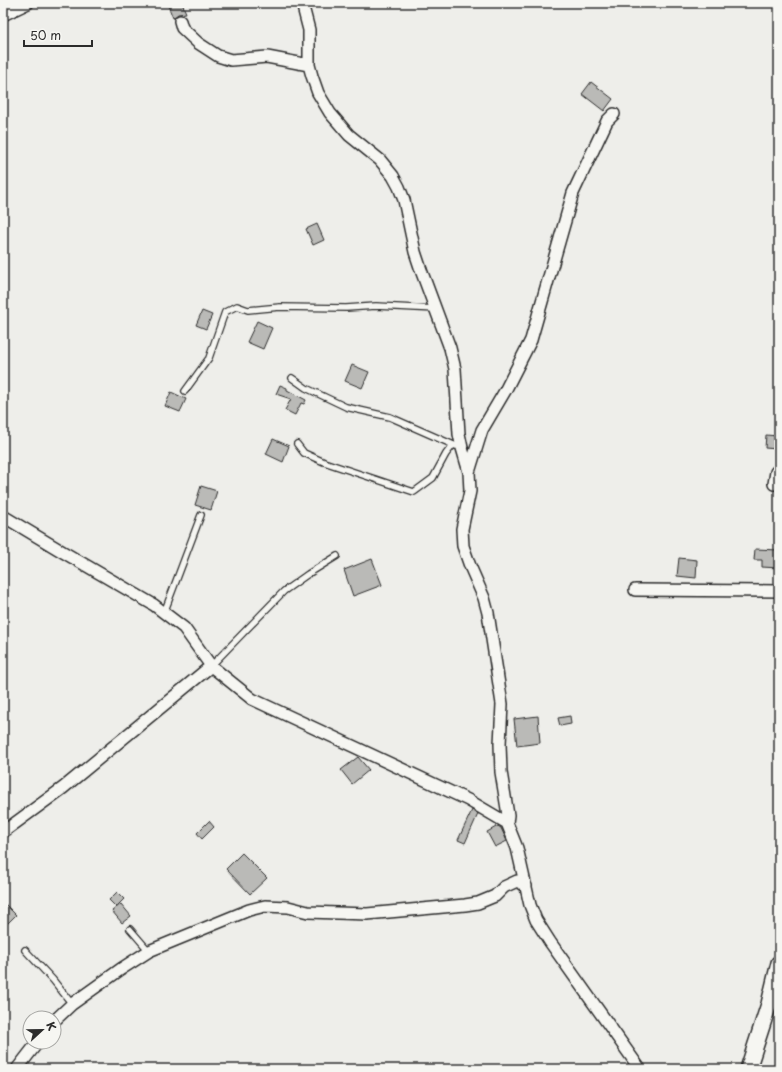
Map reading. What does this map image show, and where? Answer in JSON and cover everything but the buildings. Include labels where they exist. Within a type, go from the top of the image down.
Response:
[{"type":"street","points":[[3,15],[28,3]]},
{"type":"street","points":[[302,3],[309,30],[309,65],[318,93],[330,113],[349,135],[380,160],[393,176],[404,200],[415,252],[450,348],[455,369],[459,434],[458,447],[469,472]]},
{"type":"street","points":[[180,21],[182,28],[198,43],[218,56],[231,60],[267,57],[309,65]]},
{"type":"street","points":[[614,114],[607,121],[573,193],[531,340],[505,391],[482,430],[469,472],[470,491],[462,529],[463,546],[484,598],[488,613],[502,704],[500,751],[501,772],[508,815],[507,823],[517,848],[530,905],[536,920],[550,942],[640,1069]]},
{"type":"street","points":[[776,472],[774,484],[779,484]]},
{"type":"street","points":[[3,516],[154,605],[184,628],[211,666],[252,699],[468,800],[507,823]]},
{"type":"street","points":[[635,590],[779,591]]},
{"type":"street","points":[[3,832],[63,788],[211,666]]},
{"type":"street","points":[[62,1013],[121,969],[149,951],[249,910],[265,906],[308,912],[367,914],[382,913],[478,903],[495,896],[504,887],[511,883],[517,881],[526,886]]},
{"type":"street","points":[[748,1069],[769,1004],[779,964]]},
{"type":"street","points":[[16,1069],[31,1050]]},
{"type":"lane","points":[[185,391],[209,358],[225,312],[237,306],[248,310],[280,307],[346,308],[376,306],[436,309]]},
{"type":"lane","points":[[292,378],[306,388],[346,407],[390,417],[458,447]]},
{"type":"lane","points":[[297,444],[304,453],[324,462],[414,492],[433,478],[446,454],[458,447]]},
{"type":"lane","points":[[164,613],[201,515]]},
{"type":"lane","points":[[211,666],[284,591],[337,556]]},
{"type":"lane","points":[[130,930],[149,951]]},
{"type":"lane","points":[[24,950],[53,980],[72,1004]]}]
